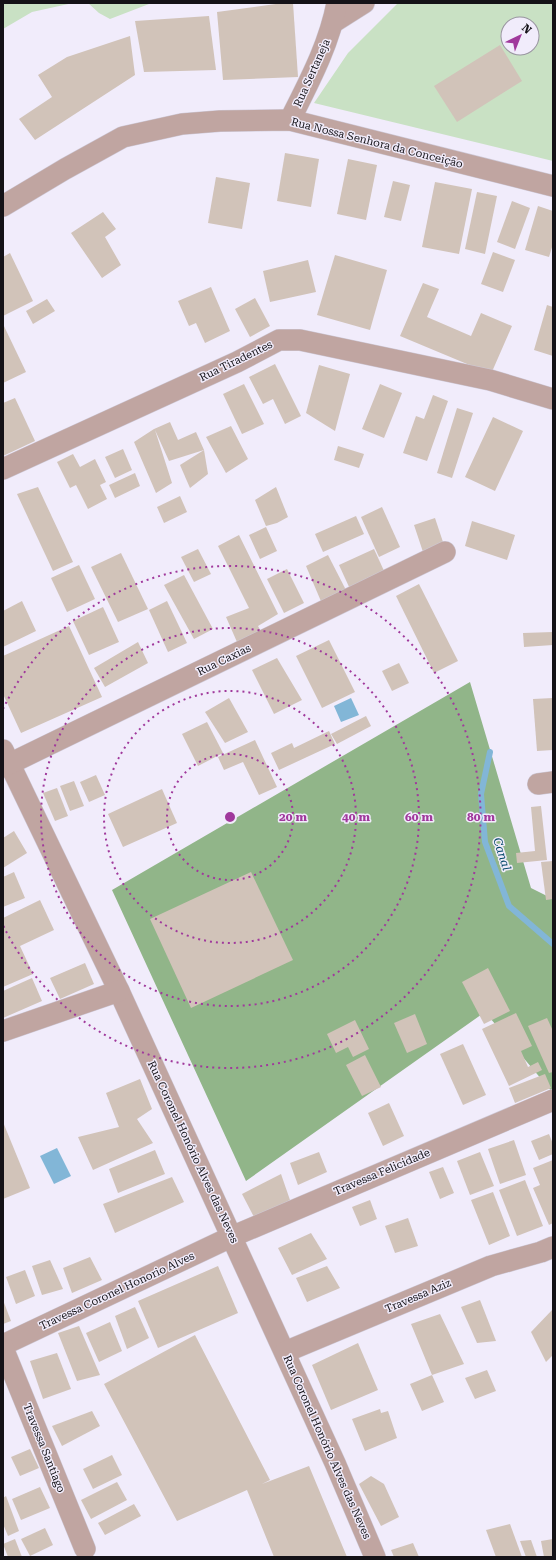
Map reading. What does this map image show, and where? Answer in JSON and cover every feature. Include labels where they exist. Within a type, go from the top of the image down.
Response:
[{"type":"street","points":[[335,12],[364,3]]},
{"type":"street","name":"Rua Sertaneja","points":[[290,120],[320,61],[335,12]]},
{"type":"street","name":"Rua Nossa Senhora da Conceição","points":[[3,206],[123,137],[182,124],[220,121],[290,120],[553,186]]},
{"type":"street","name":"Rua Tiradentes","points":[[3,468],[237,362],[279,340],[300,340],[483,378],[553,399]]},
{"type":"street","name":"Rua Caxias","points":[[5,760],[445,552]]},
{"type":"street","name":"Rua Coronel Honório Alves das Neves","points":[[5,760],[119,991],[335,1463],[375,1557]]},
{"type":"street","points":[[3,1031],[119,991]]},
{"type":"street","name":"Travessa Felicidade","points":[[231,1237],[553,1100]]},
{"type":"street","name":"Travessa Coronel Honorio Alves","points":[[3,1345],[231,1237]]},
{"type":"street","name":"Travessa Aziz","points":[[284,1352],[491,1266],[541,1252],[553,1247]]},
{"type":"street","name":"Travessa Santiago","points":[[3,1348],[85,1549]]},
{"type":"green space","points":[[3,3],[73,3],[32,12],[3,29]]},
{"type":"green space","points":[[88,3],[174,3],[149,4],[110,19],[99,13]]},
{"type":"green space","points":[[398,3],[553,3],[553,161],[314,103],[348,53]]},
{"type":"green space","points":[[470,682],[531,888],[553,899],[553,1093],[485,1012],[246,1181],[112,890]]},
{"type":"water","points":[[351,698],[359,715],[341,722],[334,706]]},
{"type":"water","points":[[57,1148],[71,1176],[54,1184],[40,1156]]},
{"type":"building","points":[[293,3],[298,77],[223,80],[217,12]]},
{"type":"building","points":[[209,16],[216,70],[144,72],[135,21]]},
{"type":"building","points":[[130,36],[135,75],[35,140],[19,119],[52,97],[38,75],[67,57]]},
{"type":"building","points":[[500,45],[500,56],[507,56],[522,81],[457,122],[434,86]]},
{"type":"building","points":[[285,153],[319,159],[311,207],[277,201]]},
{"type":"building","points":[[348,159],[377,165],[366,220],[337,214]]},
{"type":"building","points":[[216,177],[250,183],[242,229],[208,223]]},
{"type":"building","points":[[393,181],[410,185],[401,221],[384,217]]},
{"type":"building","points":[[435,182],[472,189],[459,254],[422,247]]},
{"type":"building","points":[[477,192],[497,196],[485,254],[465,249]]},
{"type":"building","points":[[512,201],[530,208],[515,249],[497,242]]},
{"type":"building","points":[[538,206],[553,211],[553,244],[549,257],[525,250]]},
{"type":"building","points":[[103,212],[116,229],[105,237],[121,265],[102,278],[71,233]]},
{"type":"building","points":[[493,252],[515,260],[503,292],[481,284]]},
{"type":"building","points":[[10,253],[33,301],[3,316],[3,257]]},
{"type":"building","points":[[335,255],[387,270],[370,330],[317,315]]},
{"type":"building","points":[[308,260],[316,292],[270,302],[263,271]]},
{"type":"building","points":[[423,283],[439,289],[427,317],[471,336],[481,313],[512,326],[491,374],[400,336]]},
{"type":"building","points":[[211,287],[230,331],[205,343],[196,323],[189,326],[178,301]]},
{"type":"building","points":[[255,298],[270,326],[250,337],[235,309]]},
{"type":"building","points":[[47,299],[55,311],[33,324],[26,311]]},
{"type":"building","points":[[547,305],[553,307],[553,356],[534,350]]},
{"type":"building","points":[[3,324],[26,372],[3,383]]},
{"type":"building","points":[[275,364],[301,416],[285,424],[273,399],[263,404],[249,377]]},
{"type":"building","points":[[319,365],[350,374],[335,431],[306,413]]},
{"type":"building","points":[[244,384],[264,424],[242,434],[223,394]]},
{"type":"building","points":[[380,384],[402,393],[384,438],[362,429]]},
{"type":"building","points":[[433,395],[448,401],[427,461],[403,453],[416,416],[424,419]]},
{"type":"building","points":[[15,398],[35,441],[3,456],[3,403]]},
{"type":"building","points":[[457,408],[473,413],[452,478],[437,473]]},
{"type":"building","points":[[493,417],[523,431],[495,491],[465,477]]},
{"type":"building","points":[[170,422],[178,440],[196,432],[204,450],[169,461],[155,430],[172,483],[156,493],[134,442],[154,429]]},
{"type":"building","points":[[231,426],[248,459],[226,473],[206,437]]},
{"type":"building","points":[[338,446],[364,454],[359,468],[334,460]]},
{"type":"building","points":[[123,449],[132,470],[115,478],[105,457]]},
{"type":"building","points":[[204,450],[208,474],[190,488],[180,465]]},
{"type":"building","points":[[73,454],[80,467],[95,459],[106,482],[100,485],[107,499],[88,509],[76,485],[70,488],[57,462]]},
{"type":"building","points":[[135,473],[140,486],[115,498],[109,485]]},
{"type":"building","points":[[38,487],[73,562],[53,571],[17,494]]},
{"type":"building","points":[[276,487],[288,517],[277,523],[266,526],[255,500]]},
{"type":"building","points":[[180,496],[187,512],[164,523],[157,507]]},
{"type":"building","points":[[382,507],[400,547],[379,557],[361,517]]},
{"type":"building","points":[[356,516],[364,534],[323,552],[315,534]]},
{"type":"building","points":[[435,518],[444,545],[423,552],[414,525]]},
{"type":"building","points":[[472,521],[515,535],[507,560],[465,546]]},
{"type":"building","points":[[266,527],[277,551],[260,559],[249,535]]},
{"type":"building","points":[[239,535],[278,614],[258,626],[264,637],[237,642],[226,617],[249,608],[218,546]]},
{"type":"building","points":[[198,549],[211,574],[194,582],[181,557]]},
{"type":"building","points":[[374,549],[385,573],[350,589],[339,565]]},
{"type":"building","points":[[121,553],[148,609],[118,622],[91,567]]},
{"type":"building","points":[[328,555],[348,594],[323,606],[306,566]]},
{"type":"building","points":[[79,565],[95,599],[67,612],[51,578]]},
{"type":"building","points":[[287,569],[304,603],[284,613],[267,579]]},
{"type":"building","points":[[184,575],[213,629],[194,639],[164,585]]},
{"type":"building","points":[[419,584],[458,661],[434,673],[396,596]]},
{"type":"building","points":[[22,601],[36,631],[3,647],[3,611]]},
{"type":"building","points":[[167,601],[187,643],[168,652],[149,610]]},
{"type":"building","points":[[103,607],[119,642],[89,655],[73,621]]},
{"type":"building","points":[[69,626],[102,697],[21,733],[3,694],[3,656]]},
{"type":"building","points":[[553,632],[553,645],[524,647],[523,633]]},
{"type":"building","points":[[329,640],[355,692],[322,708],[296,656]]},
{"type":"building","points":[[138,642],[148,663],[105,687],[94,668]]},
{"type":"building","points":[[277,658],[302,700],[274,714],[252,670]]},
{"type":"building","points":[[399,663],[409,683],[392,691],[382,671]]},
{"type":"building","points":[[229,698],[248,732],[225,743],[205,712]]},
{"type":"building","points":[[553,698],[553,750],[537,751],[533,699]]},
{"type":"building","points":[[366,716],[371,726],[337,744],[331,734]]},
{"type":"building","points":[[207,722],[223,753],[198,766],[182,734]]},
{"type":"building","points":[[329,731],[335,744],[279,770],[271,753],[292,743],[294,748]]},
{"type":"building","points":[[255,740],[277,787],[259,795],[243,762],[224,770],[218,757]]},
{"type":"building","points":[[96,775],[105,795],[89,802],[80,782]]},
{"type":"building","points":[[74,781],[84,806],[70,811],[60,786]]},
{"type":"building","points":[[57,788],[68,816],[55,821],[43,793]]},
{"type":"building","points":[[162,789],[177,823],[123,847],[108,814]]},
{"type":"building","points":[[541,806],[547,860],[517,863],[516,853],[535,851],[531,807]]},
{"type":"building","points":[[14,831],[27,853],[3,868],[3,838]]},
{"type":"building","points":[[553,861],[553,899],[546,900],[541,862]]},
{"type":"building","points":[[14,872],[25,898],[3,907],[3,877]]},
{"type":"building","points":[[251,872],[293,960],[191,1008],[150,919]]},
{"type":"building","points":[[40,900],[54,930],[20,946],[33,974],[3,987],[3,918]]},
{"type":"building","points":[[85,963],[94,984],[60,999],[50,978]]},
{"type":"building","points":[[488,968],[510,1011],[484,1024],[462,982]]},
{"type":"building","points":[[32,978],[42,1001],[3,1018],[3,991]]},
{"type":"building","points":[[516,1013],[532,1046],[521,1051],[528,1067],[538,1062],[542,1070],[509,1086],[482,1029]]},
{"type":"building","points":[[415,1014],[427,1044],[407,1053],[394,1023]]},
{"type":"building","points":[[547,1018],[553,1031],[553,1072],[549,1073],[528,1026]]},
{"type":"building","points":[[355,1020],[369,1049],[353,1057],[348,1047],[336,1053],[327,1034]]},
{"type":"building","points":[[463,1044],[486,1095],[463,1105],[440,1054]]},
{"type":"building","points":[[365,1055],[381,1087],[362,1096],[346,1065]]},
{"type":"building","points":[[545,1074],[551,1088],[515,1103],[509,1088]]},
{"type":"building","points":[[140,1079],[152,1109],[137,1119],[153,1143],[93,1170],[78,1137],[119,1127],[106,1093]]},
{"type":"building","points":[[389,1103],[404,1136],[383,1146],[368,1113]]},
{"type":"building","points":[[3,1122],[30,1188],[3,1199]]},
{"type":"building","points":[[549,1134],[553,1144],[553,1154],[539,1160],[531,1141]]},
{"type":"building","points":[[514,1140],[526,1175],[500,1184],[488,1149]]},
{"type":"building","points":[[155,1150],[165,1174],[118,1193],[109,1169]]},
{"type":"building","points":[[319,1152],[327,1172],[298,1185],[290,1163]]},
{"type":"building","points":[[480,1152],[494,1186],[470,1195],[457,1161]]},
{"type":"building","points":[[553,1160],[553,1223],[549,1225],[533,1188],[540,1185],[533,1168]]},
{"type":"building","points":[[443,1167],[454,1193],[440,1199],[429,1172]]},
{"type":"building","points":[[281,1174],[290,1200],[255,1219],[242,1194]]},
{"type":"building","points":[[172,1177],[184,1202],[115,1233],[103,1204]]},
{"type":"building","points":[[525,1180],[543,1226],[517,1236],[499,1190]]},
{"type":"building","points":[[493,1192],[510,1236],[489,1245],[471,1200]]},
{"type":"building","points":[[370,1200],[377,1219],[360,1226],[352,1207]]},
{"type":"building","points":[[408,1218],[418,1246],[395,1253],[385,1226]]},
{"type":"building","points":[[311,1233],[327,1259],[292,1275],[278,1248]]},
{"type":"building","points":[[90,1257],[102,1280],[72,1293],[63,1268]]},
{"type":"building","points":[[50,1260],[63,1289],[42,1295],[32,1266]]},
{"type":"building","points":[[218,1266],[238,1313],[158,1348],[138,1301]]},
{"type":"building","points":[[327,1266],[340,1288],[307,1302],[296,1278]]},
{"type":"building","points":[[25,1270],[35,1296],[16,1304],[6,1277]]},
{"type":"building","points":[[3,1300],[11,1321],[3,1324]]},
{"type":"building","points":[[480,1300],[496,1341],[477,1343],[461,1307]]},
{"type":"building","points":[[135,1307],[149,1338],[127,1349],[115,1316]]},
{"type":"building","points":[[553,1309],[553,1355],[546,1362],[531,1332]]},
{"type":"building","points":[[440,1314],[464,1364],[432,1375],[411,1324]]},
{"type":"building","points":[[110,1322],[122,1351],[99,1362],[86,1333]]},
{"type":"building","points":[[79,1326],[100,1375],[77,1381],[58,1333]]},
{"type":"building","points":[[195,1335],[270,1480],[262,1484],[309,1466],[347,1557],[274,1557],[247,1490],[177,1521],[104,1384]]},
{"type":"building","points":[[358,1343],[378,1390],[331,1410],[312,1365]]},
{"type":"building","points":[[57,1353],[71,1389],[43,1399],[30,1361]]},
{"type":"building","points":[[487,1370],[496,1391],[475,1399],[465,1378]]},
{"type":"building","points":[[432,1375],[444,1402],[422,1411],[410,1384]]},
{"type":"building","points":[[380,1409],[381,1413],[388,1411],[397,1438],[365,1451],[352,1419]]},
{"type":"building","points":[[92,1411],[100,1426],[62,1446],[52,1426]]},
{"type":"building","points":[[30,1449],[39,1468],[20,1476],[11,1457]]},
{"type":"building","points":[[112,1455],[122,1475],[93,1489],[83,1469]]},
{"type":"building","points":[[371,1476],[384,1484],[399,1517],[381,1526],[359,1484]]},
{"type":"building","points":[[117,1482],[127,1500],[91,1519],[81,1500]]},
{"type":"building","points":[[40,1487],[50,1508],[21,1520],[12,1499]]},
{"type":"building","points":[[6,1496],[19,1531],[8,1536],[3,1524],[3,1498]]},
{"type":"building","points":[[134,1504],[141,1516],[105,1535],[98,1523]]},
{"type":"building","points":[[510,1524],[522,1557],[496,1557],[486,1530]]},
{"type":"building","points":[[45,1528],[53,1545],[30,1556],[21,1539]]},
{"type":"building","points":[[15,1539],[22,1557],[8,1557],[3,1544]]},
{"type":"building","points":[[553,1539],[553,1557],[544,1557],[541,1541]]},
{"type":"building","points":[[531,1540],[537,1557],[526,1557],[520,1541]]},
{"type":"building","points":[[413,1543],[419,1557],[394,1557],[391,1550]]},
{"type":"waterway","name":"Canal","points":[[490,752],[481,794],[485,842],[509,906],[553,944]]}]
